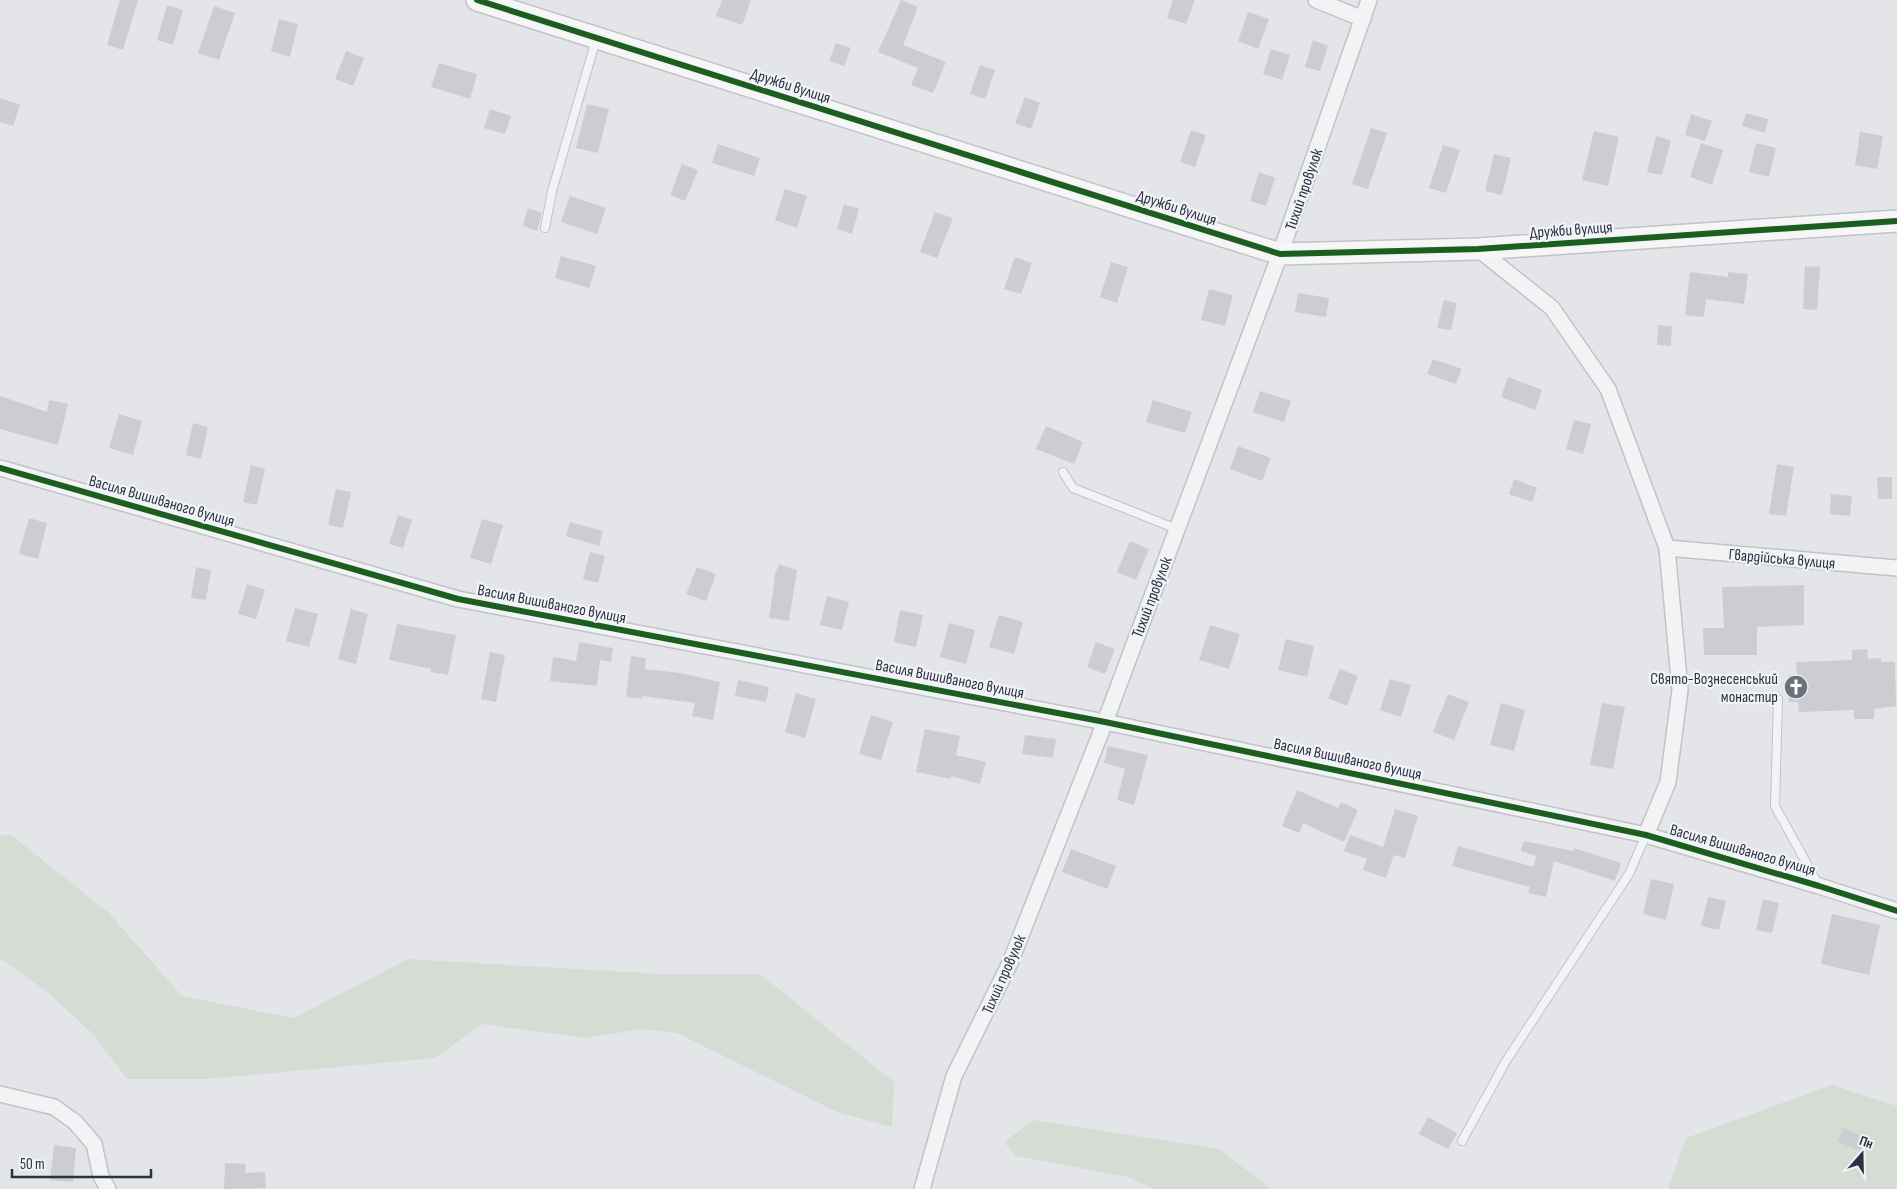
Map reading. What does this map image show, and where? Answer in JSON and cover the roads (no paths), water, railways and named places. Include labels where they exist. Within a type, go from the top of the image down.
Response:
[{"type":"street","name":"Дружби вулиця","points":[[476,0],[1280,254],[1478,250],[1897,221]]},
{"type":"street","points":[[1316,0],[1363,19]]},
{"type":"street","name":"Тихий провулок","points":[[922,1189],[954,1076],[1010,962],[1105,722],[1280,254],[1369,0]]},
{"type":"street","points":[[1478,250],[1552,308],[1608,389],[1667,548],[1680,690],[1668,782],[1646,835]]},
{"type":"street","name":"Василя Вишиваного вулиця","points":[[0,468],[458,599],[1105,722],[1646,835],[1897,910]]},
{"type":"street","name":"Гвардійська вулиця","points":[[1667,548],[1897,568]]},
{"type":"street","points":[[0,1094],[54,1107],[75,1122],[94,1144],[101,1176],[108,1189]]},
{"type":"lane","points":[[545,228],[552,191],[597,38]]},
{"type":"lane","points":[[1063,472],[1073,488],[1177,529]]},
{"type":"lane","points":[[1778,699],[1775,806],[1820,886]]},
{"type":"lane","points":[[1462,1141],[1506,1061],[1629,874],[1646,835]]},
{"type":"place","name":"Cвято-Вознесенський монастир","points":[[1796,687]]}]
